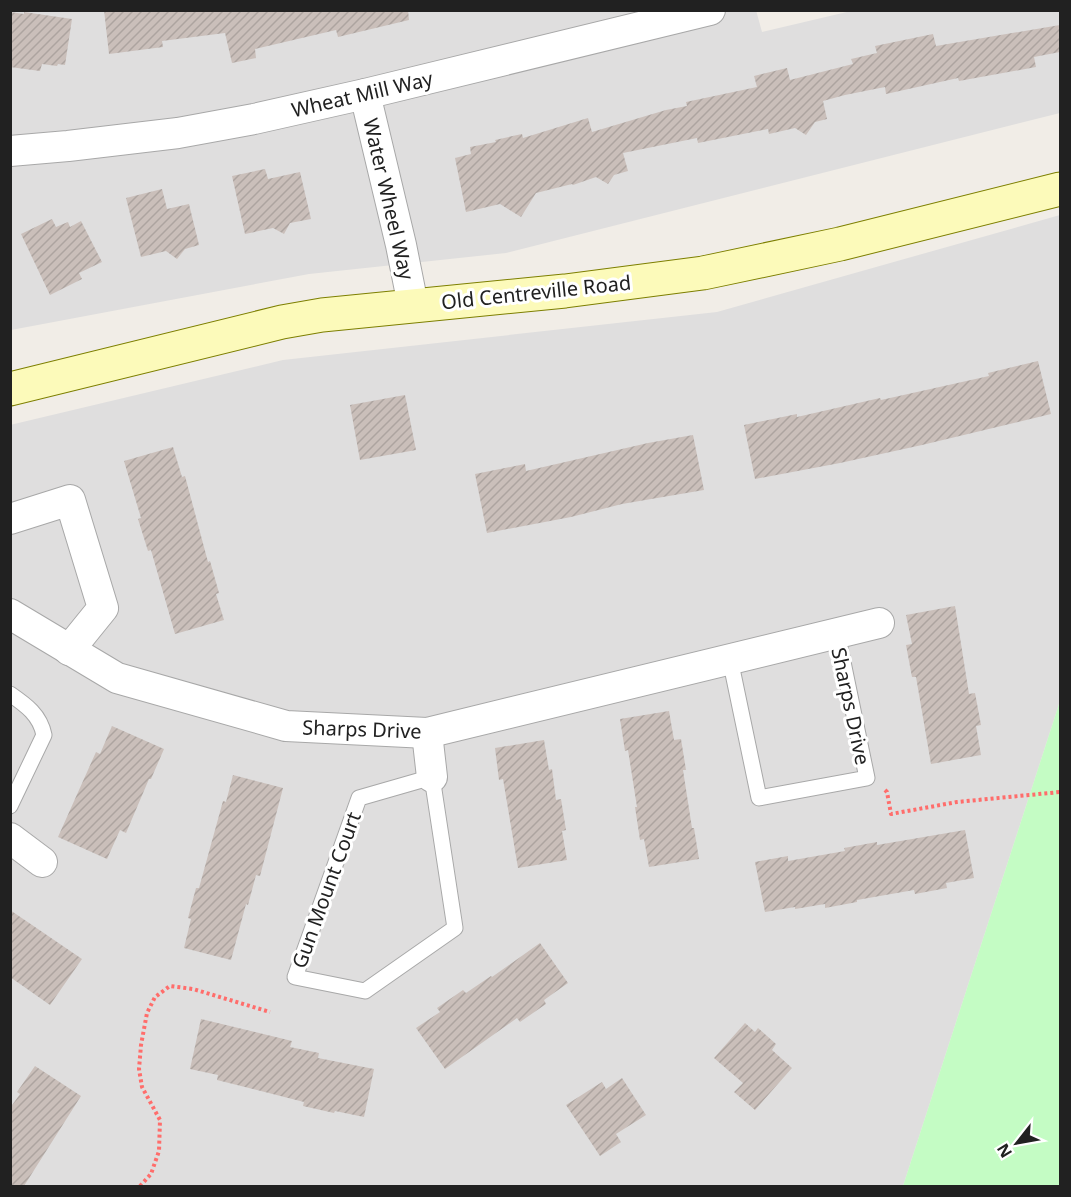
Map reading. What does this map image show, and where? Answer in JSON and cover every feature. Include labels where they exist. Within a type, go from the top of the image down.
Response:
[{"type":"street","name":"Wheat Mill Way","points":[[10,151],[178,133],[254,119],[710,10]]},
{"type":"street","name":"Water Wheel Way","points":[[365,94],[413,305]]},
{"type":"street","name":"Old Centreville Road","points":[[10,389],[282,322],[322,315],[565,291],[703,273],[840,244],[1060,189]]},
{"type":"street","points":[[10,519],[70,500],[103,608],[69,650]]},
{"type":"street","name":"Sharps Drive","points":[[11,616],[117,678],[286,726],[427,733],[879,623]]},
{"type":"street","name":"Gun Mount Court","points":[[427,733],[432,777]]},
{"type":"street","points":[[10,838],[42,861]]},
{"type":"lane","name":"Sharps Drive","points":[[730,659],[759,798],[867,778],[837,633]]},
{"type":"lane","points":[[10,694],[25,704],[37,718],[42,725],[44,735],[10,806]]},
{"type":"lane","name":"Gun Mount Court","points":[[432,777],[455,928],[364,991],[295,977],[359,798],[432,777]]},
{"type":"path","points":[[867,778],[887,792],[891,814],[957,802],[1060,792]]},
{"type":"path","points":[[140,1186],[152,1174],[159,1151],[160,1120],[142,1087],[138,1069],[147,1013],[155,997],[170,986],[193,989],[270,1012]]},
{"type":"shaded area","points":[[756,10],[762,32],[851,11],[1060,11],[1060,113],[506,253],[309,274],[11,330],[11,11]]},
{"type":"shaded area","points":[[1060,215],[1060,701],[903,1186],[11,1186],[10,425],[283,360],[717,312]]},
{"type":"green space","points":[[1060,701],[1060,1186],[903,1186]]},
{"type":"building","points":[[104,10],[408,10],[409,20],[338,37],[336,30],[255,49],[256,58],[232,63],[225,33],[162,41],[163,47],[109,54]]},
{"type":"building","points":[[10,12],[72,19],[65,65],[42,64],[40,71],[10,67]]},
{"type":"building","points":[[1060,25],[1060,52],[1034,57],[1036,67],[959,81],[958,78],[886,94],[885,87],[845,95],[823,101],[827,119],[815,122],[806,135],[795,128],[769,134],[768,129],[698,143],[697,138],[623,153],[628,171],[614,175],[608,184],[596,177],[573,185],[536,193],[521,217],[500,204],[466,212],[455,158],[471,154],[470,147],[522,134],[523,138],[588,118],[592,132],[687,106],[686,102],[757,87],[754,76],[787,68],[790,80],[853,64],[851,59],[877,53],[875,46],[933,34],[936,46]]},
{"type":"building","points":[[265,169],[268,179],[300,172],[311,219],[290,223],[284,234],[273,228],[245,234],[232,176]]},
{"type":"building","points":[[162,189],[167,209],[189,204],[199,245],[185,249],[177,259],[166,251],[141,257],[126,198]]},
{"type":"building","points":[[52,219],[56,227],[68,222],[70,227],[81,221],[102,262],[79,273],[82,279],[50,295],[21,234]]},
{"type":"building","points":[[1038,361],[1051,414],[922,445],[755,479],[744,425],[797,414],[797,417],[880,398],[881,400],[989,376],[988,373]]},
{"type":"building","points":[[405,395],[416,450],[360,460],[350,405]]},
{"type":"building","points":[[693,435],[704,490],[622,504],[571,517],[487,533],[475,474],[525,464],[526,471]]},
{"type":"building","points":[[173,447],[182,477],[185,476],[208,562],[210,561],[219,593],[216,594],[224,620],[175,634],[151,550],[148,551],[138,519],[141,518],[124,461]]},
{"type":"building","points":[[955,606],[969,694],[975,693],[981,725],[976,726],[981,755],[931,764],[916,677],[912,677],[906,645],[912,644],[906,615]]},
{"type":"building","points":[[669,711],[674,740],[681,739],[686,770],[683,770],[699,859],[649,867],[644,839],[640,840],[628,750],[625,751],[620,719]]},
{"type":"building","points":[[112,726],[164,749],[126,833],[120,830],[107,859],[58,837],[96,752],[100,754]]},
{"type":"building","points":[[544,740],[549,770],[552,769],[556,800],[561,799],[566,830],[562,831],[567,860],[518,868],[503,779],[499,780],[495,748]]},
{"type":"building","points":[[233,775],[283,788],[260,876],[256,875],[231,960],[184,948],[191,919],[188,918],[196,888],[199,888],[223,801],[226,802]]},
{"type":"building","points":[[965,830],[974,878],[946,883],[947,888],[915,894],[914,890],[825,908],[825,904],[765,912],[755,862],[788,856],[788,861],[845,851],[844,848],[877,842],[877,845]]},
{"type":"building","points":[[10,910],[82,959],[50,1005],[10,977]]},
{"type":"building","points":[[540,943],[568,983],[544,1000],[546,1004],[520,1022],[517,1018],[445,1069],[416,1028],[440,1012],[437,1008],[463,990],[466,993]]},
{"type":"building","points":[[201,1019],[292,1041],[290,1047],[319,1053],[318,1058],[374,1069],[364,1117],[303,1106],[304,1102],[217,1080],[218,1075],[190,1069]]},
{"type":"building","points":[[745,1023],[755,1032],[758,1028],[776,1044],[772,1050],[792,1068],[755,1110],[734,1092],[743,1083],[714,1058]]},
{"type":"building","points":[[35,1066],[81,1096],[24,1186],[10,1186],[10,1108],[20,1094],[17,1092]]},
{"type":"building","points":[[622,1078],[646,1115],[616,1134],[621,1142],[600,1156],[566,1105],[602,1082],[606,1089]]}]
